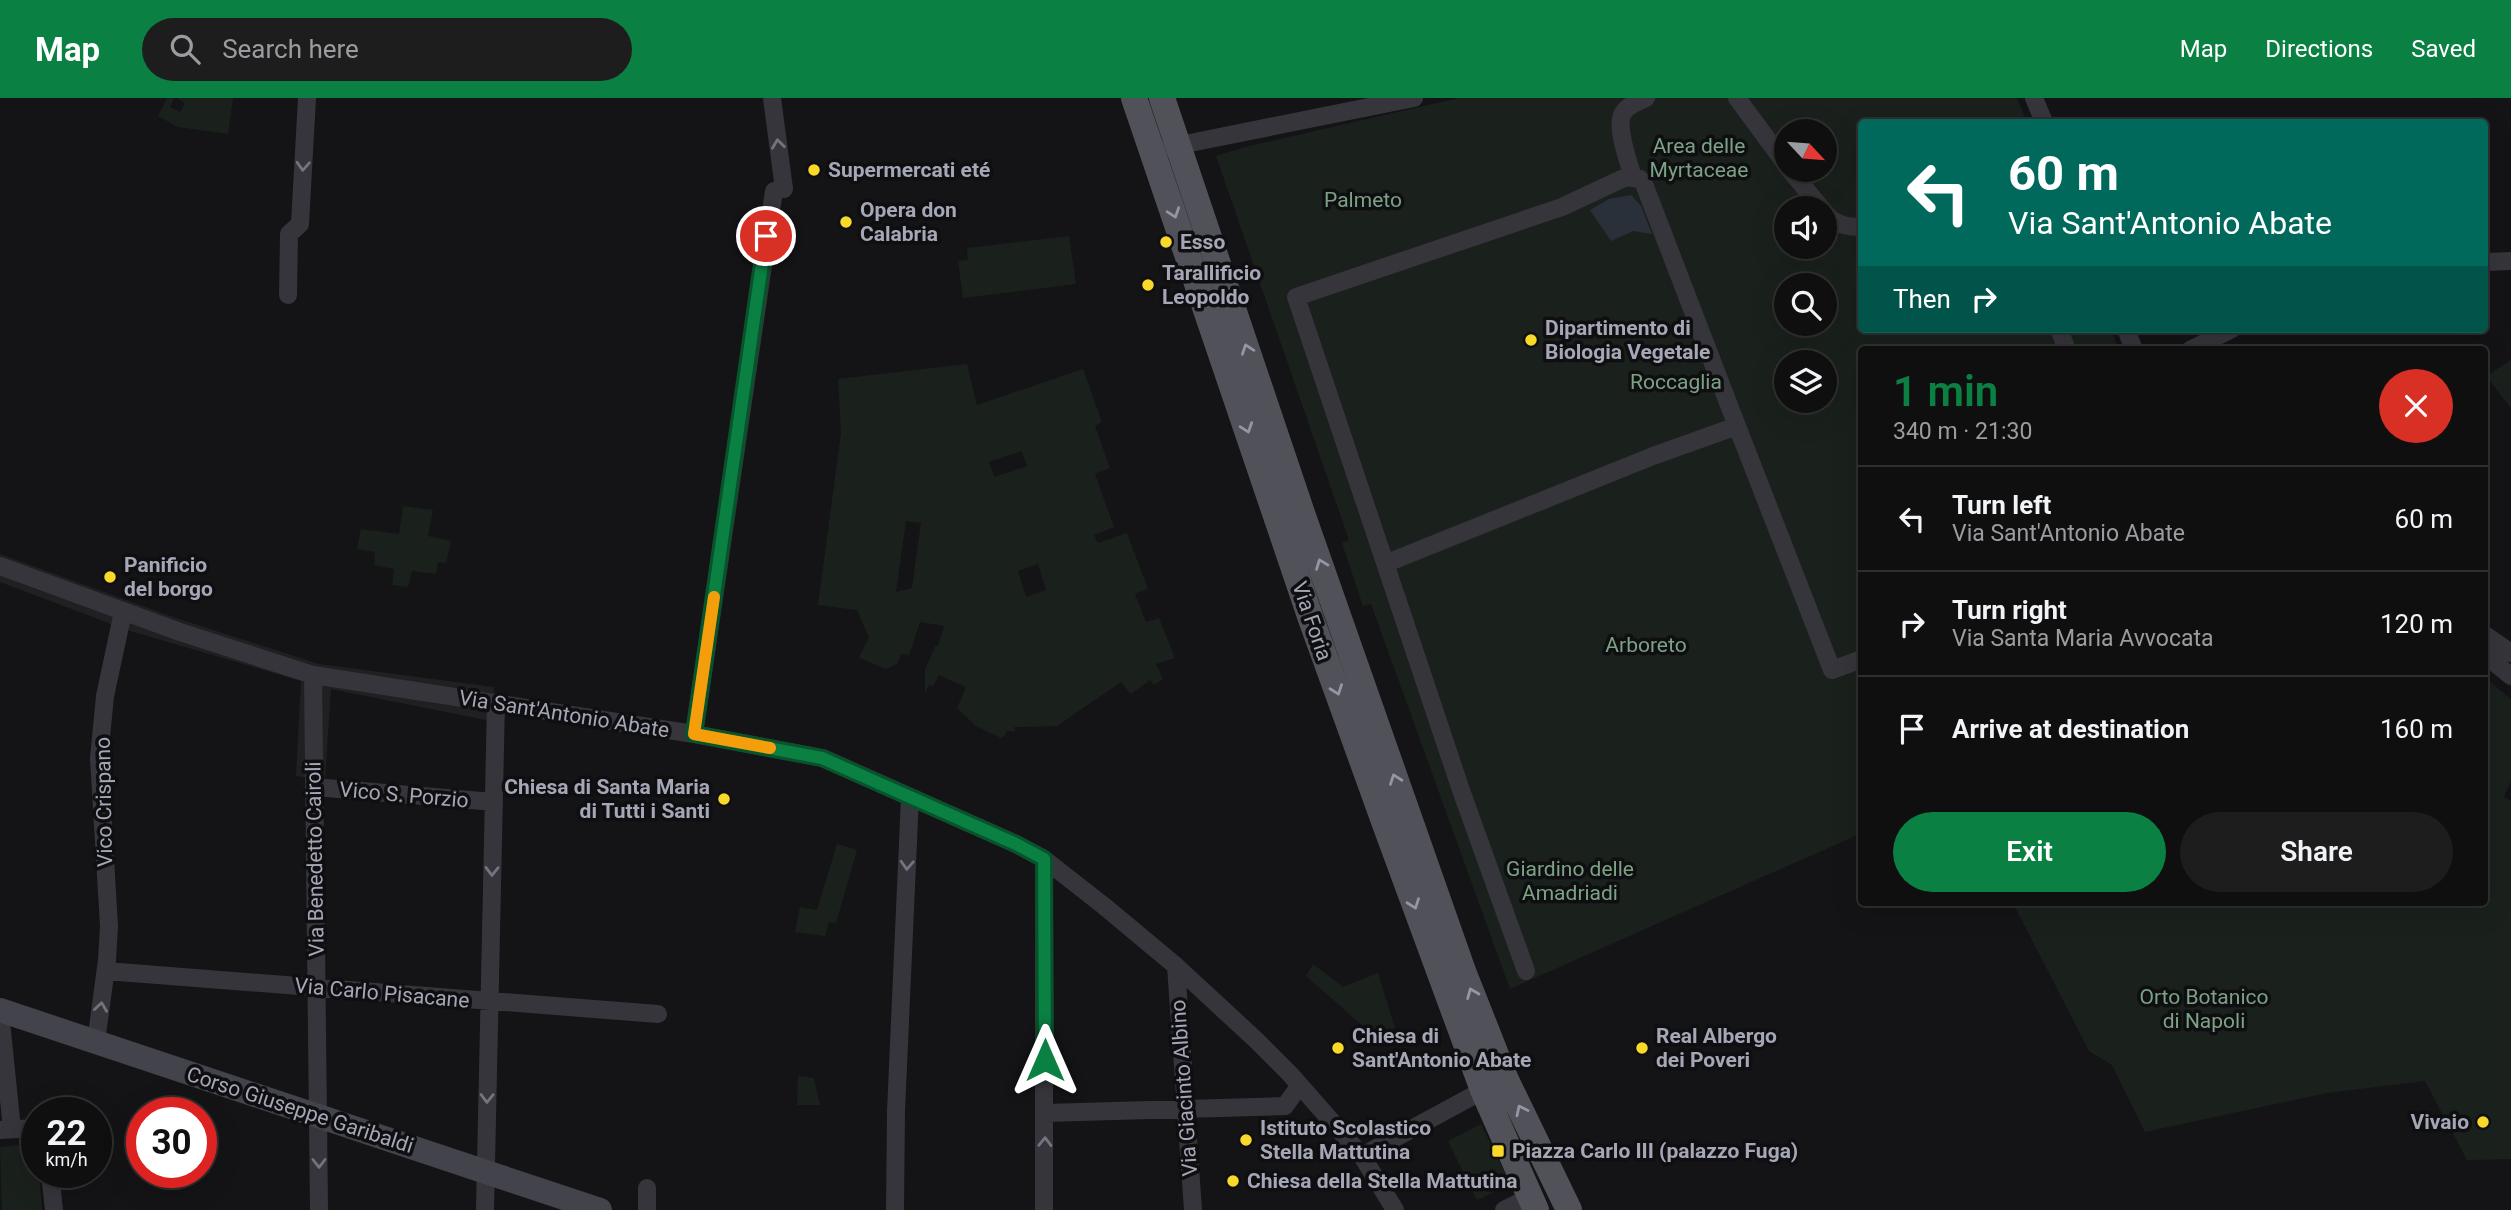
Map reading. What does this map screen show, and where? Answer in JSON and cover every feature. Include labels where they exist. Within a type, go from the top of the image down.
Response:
[{"type":"main road","name":"Via Foria","points":[[1134,98],[1311,619],[1494,1085],[1557,1184],[1569,1210]]},
{"type":"main road","name":"Via Foria","points":[[1162,98],[1371,712],[1463,971],[1494,1085],[1533,1203]]},
{"type":"main road","name":"Corso Giuseppe Garibaldi","points":[[0,1011],[600,1210]]},
{"type":"street","points":[[288,295],[289,234],[300,224],[307,98]]},
{"type":"street","points":[[694,734],[779,190],[772,98]]},
{"type":"street","points":[[1152,148],[1179,146],[1414,98]]},
{"type":"street","points":[[1633,178],[1619,124],[1624,112],[1646,98]]},
{"type":"street","points":[[1737,98],[1774,149]]},
{"type":"street","points":[[2034,98],[2043,119]]},
{"type":"street","points":[[1526,971],[1462,793],[1296,297],[1562,207],[1626,177],[1640,179],[1832,670],[1858,660]]},
{"type":"street","points":[[1800,182],[1811,196]]},
{"type":"street","points":[[1837,222],[1858,227]]},
{"type":"street","points":[[2488,262],[2511,261]]},
{"type":"street","points":[[2198,346],[2224,333]]},
{"type":"street","points":[[1387,563],[1653,456],[1737,426]]},
{"type":"street","name":"Via Sant'Antonio Abate","points":[[0,566],[246,655],[313,675],[694,734],[822,758],[1016,844],[1044,859],[1104,905],[1176,966],[1256,1040],[1300,1085],[1362,1156],[1395,1210]]},
{"type":"street","name":"Vico Crispano","points":[[96,1042],[108,952],[99,758],[105,696],[123,612]]},
{"type":"street","points":[[2488,637],[2511,653]]},
{"type":"street","points":[[2488,657],[2511,676]]},
{"type":"street","name":"Via Benedetto Cairoli","points":[[313,675],[319,1210]]},
{"type":"street","points":[[485,1210],[496,702]]},
{"type":"street","name":"Vico S. Porzio","points":[[314,788],[494,803]]},
{"type":"street","points":[[895,1210],[896,1111],[910,797]]},
{"type":"street","points":[[1044,859],[1044,1210]]},
{"type":"street","name":"Via Giacinto Albino","points":[[1176,966],[1193,1210]]},
{"type":"street","name":"Via Carlo Pisacane","points":[[106,971],[658,1014]]},
{"type":"street","points":[[0,1011],[6,1130]]},
{"type":"street","points":[[1045,1113],[1285,1105],[1300,1085]]},
{"type":"street","points":[[1362,1156],[1494,1085]]},
{"type":"street","points":[[52,1188],[54,1210]]},
{"type":"street","points":[[647,1188],[647,1210]]},
{"type":"street","points":[[1504,1210],[1533,1203]]},
{"type":"shaded area","points":[[1631,195],[1641,206],[1652,234],[1633,231],[1611,241],[1590,210],[1609,199]]},
{"type":"shaded area","points":[[0,554],[170,616],[319,664],[494,687],[491,721],[331,689],[325,780],[296,776],[301,681],[127,630],[0,582]]},
{"type":"green space","points":[[167,98],[174,98],[170,107],[180,112],[185,103],[177,98],[233,98],[228,134],[178,127],[158,116]]},
{"type":"green space","points":[[1459,98],[2017,98],[2026,119],[1858,119],[1858,333],[2113,333],[2117,346],[1858,346],[1858,835],[1510,989],[1371,604],[1363,606],[1342,543],[1349,540],[1216,156]]},
{"type":"green space","points":[[1069,236],[1076,284],[963,298],[958,261],[968,260],[967,248]]},
{"type":"green space","points":[[2511,360],[2511,408],[2488,379],[2488,375]]},
{"type":"green space","points":[[967,364],[977,405],[1083,369],[1102,422],[1095,426],[1110,468],[1095,474],[1114,527],[1094,535],[1098,543],[1127,533],[1148,589],[1135,594],[1146,622],[1159,618],[1175,658],[1156,664],[1163,679],[1154,685],[1150,680],[1131,694],[1121,682],[1057,726],[1014,727],[1015,731],[1006,731],[1001,738],[976,726],[957,708],[966,687],[939,675],[933,686],[929,685],[925,694],[925,670],[935,646],[938,646],[944,626],[920,622],[909,655],[901,654],[897,664],[886,669],[859,658],[869,637],[857,610],[818,605],[841,433],[838,379]],"holes":[[[1022,451],[1027,466],[994,477],[989,462]],[[906,521],[921,523],[912,588],[896,592]],[[1038,564],[1046,590],[1026,597],[1018,571]]]},
{"type":"green space","points":[[403,506],[433,510],[428,536],[451,541],[446,563],[438,562],[436,574],[412,571],[408,587],[392,585],[394,569],[374,565],[375,552],[357,549],[361,529],[399,534]]},
{"type":"green space","name":"Orto Botanico di Napoli","points":[[2488,680],[2511,699],[2511,780],[2504,797],[2511,801],[2511,1159],[2467,1160],[2425,1081],[2327,1093],[2145,1132],[2112,1065],[2089,1051],[2015,906],[2488,906]]},
{"type":"green space","points":[[837,844],[857,850],[836,923],[829,922],[825,936],[795,932],[800,907],[817,910]]},
{"type":"green space","points":[[1313,964],[1343,987],[1378,973],[1395,1028],[1372,1034],[1306,976]]},
{"type":"green space","points":[[798,1076],[814,1078],[820,1105],[797,1105]]},
{"type":"green space","points":[[1481,1124],[1510,1184],[1477,1200],[1448,1141]]},
{"type":"green space","points":[[21,1145],[21,1188],[40,1188],[42,1210],[2,1210],[0,1147]]},
{"type":"slow traffic","points":[[714,597],[694,734],[770,748]]},
{"type":"place","name":"Supermercati eté","points":[[814,170]]},
{"type":"place","name":"Opera don Calabria","points":[[846,222]]},
{"type":"place","name":"Esso","points":[[1166,242]]},
{"type":"place","name":"Tarallificio Leopoldo","points":[[1148,285]]},
{"type":"place","name":"Dipartimento di Biologia Vegetale","points":[[1531,340]]},
{"type":"place","name":"Panificio del borgo","points":[[110,577]]},
{"type":"place","name":"Chiesa di Santa Maria di Tutti i Santi","points":[[724,799]]},
{"type":"place","name":"Chiesa di Sant'Antonio Abate","points":[[1338,1048]]},
{"type":"place","name":"Real Albergo dei Poveri","points":[[1642,1048]]},
{"type":"place","name":"Vivaio","points":[[2483,1122]]},
{"type":"place","name":"Istituto Scolastico Stella Mattutina","points":[[1246,1140]]},
{"type":"place","name":"Piazza Carlo III (palazzo Fuga)","points":[[1498,1151]]},
{"type":"place","name":"Chiesa della Stella Mattutina","points":[[1233,1181]]},
{"type":"route","points":[[766,236],[694,734],[822,758],[1044,859],[1045,1060]]},
{"type":"park label","name":"Area delle Myrtaceae","points":[[1699,158]]},
{"type":"park label","name":"Palmeto","points":[[1363,200]]},
{"type":"park label","name":"Roccaglia","points":[[1676,382]]},
{"type":"park label","name":"Arboreto","points":[[1646,645]]},
{"type":"park label","name":"Giardino delle Amadriadi","points":[[1570,881]]}]
